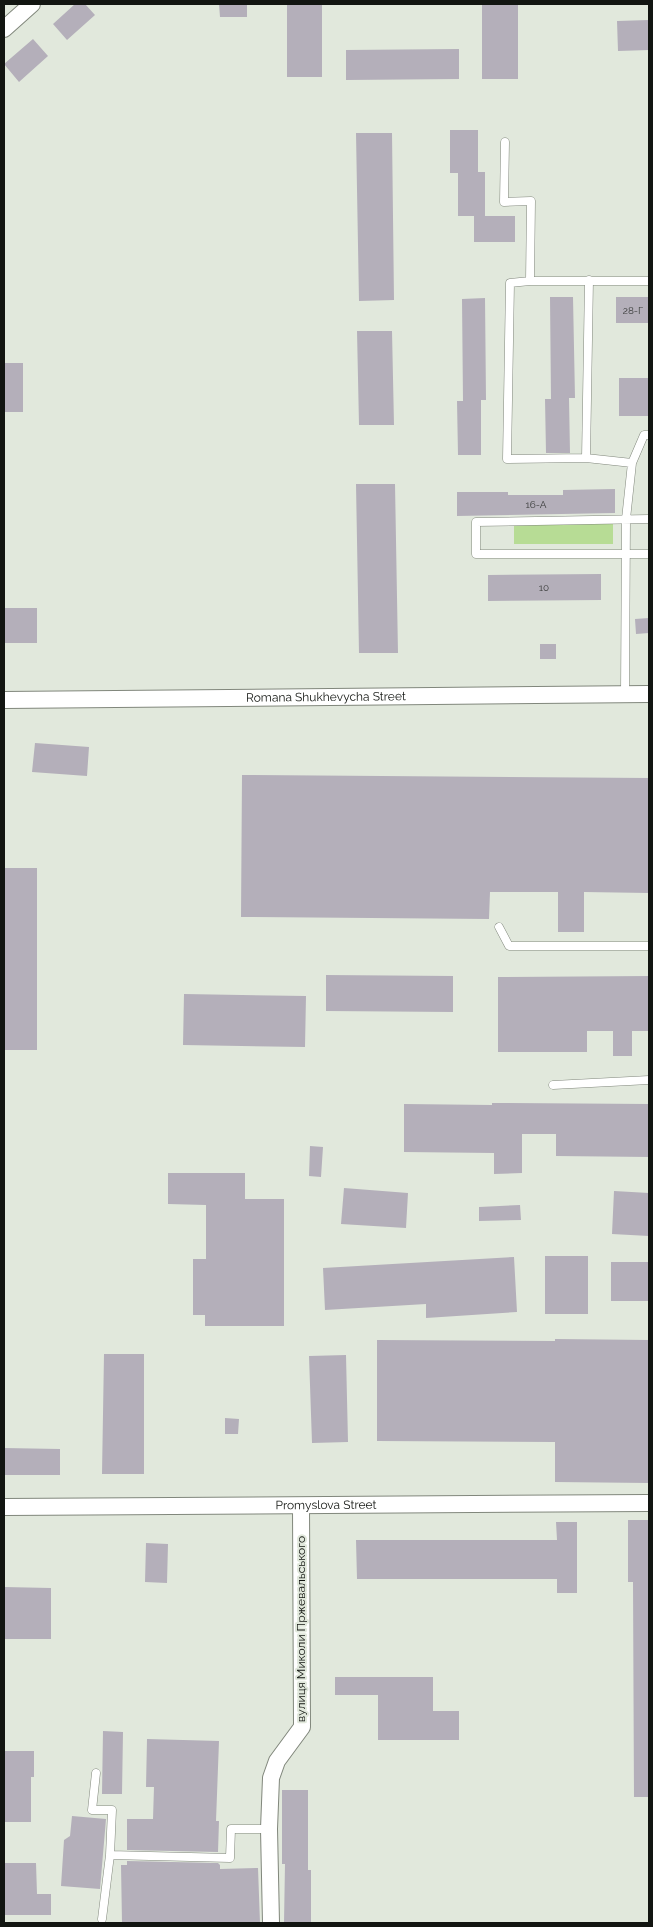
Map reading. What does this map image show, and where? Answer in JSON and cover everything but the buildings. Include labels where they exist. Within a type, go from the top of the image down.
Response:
[{"type":"street","points":[[4,29],[32,4]]},
{"type":"street","name":"Romana Shukhevycha Street","points":[[4,700],[649,694]]},
{"type":"street","name":"Promyslova Street","points":[[4,1507],[649,1503]]},
{"type":"street","name":"вулиця Миколи Пржевальського","points":[[272,1923],[269,1829],[271,1778],[278,1761],[302,1727],[301,1506]]},
{"type":"lane","points":[[505,142],[504,202],[531,201],[530,281]]},
{"type":"lane","points":[[586,458],[589,280]]},
{"type":"lane","points":[[632,463],[586,458],[507,459],[510,283],[589,280],[649,281]]},
{"type":"lane","points":[[625,694],[626,519],[632,463],[644,435],[649,435]]},
{"type":"lane","points":[[649,519],[476,522],[476,554],[649,554]]},
{"type":"lane","points":[[499,927],[509,946],[649,946]]},
{"type":"lane","points":[[553,1085],[649,1080]]},
{"type":"lane","points":[[96,1773],[92,1810],[112,1810],[110,1855],[102,1919]]},
{"type":"lane","points":[[110,1855],[230,1858],[231,1829],[269,1829]]},
{"type":"green space","points":[[514,523],[613,523],[613,544],[514,544]]}]
